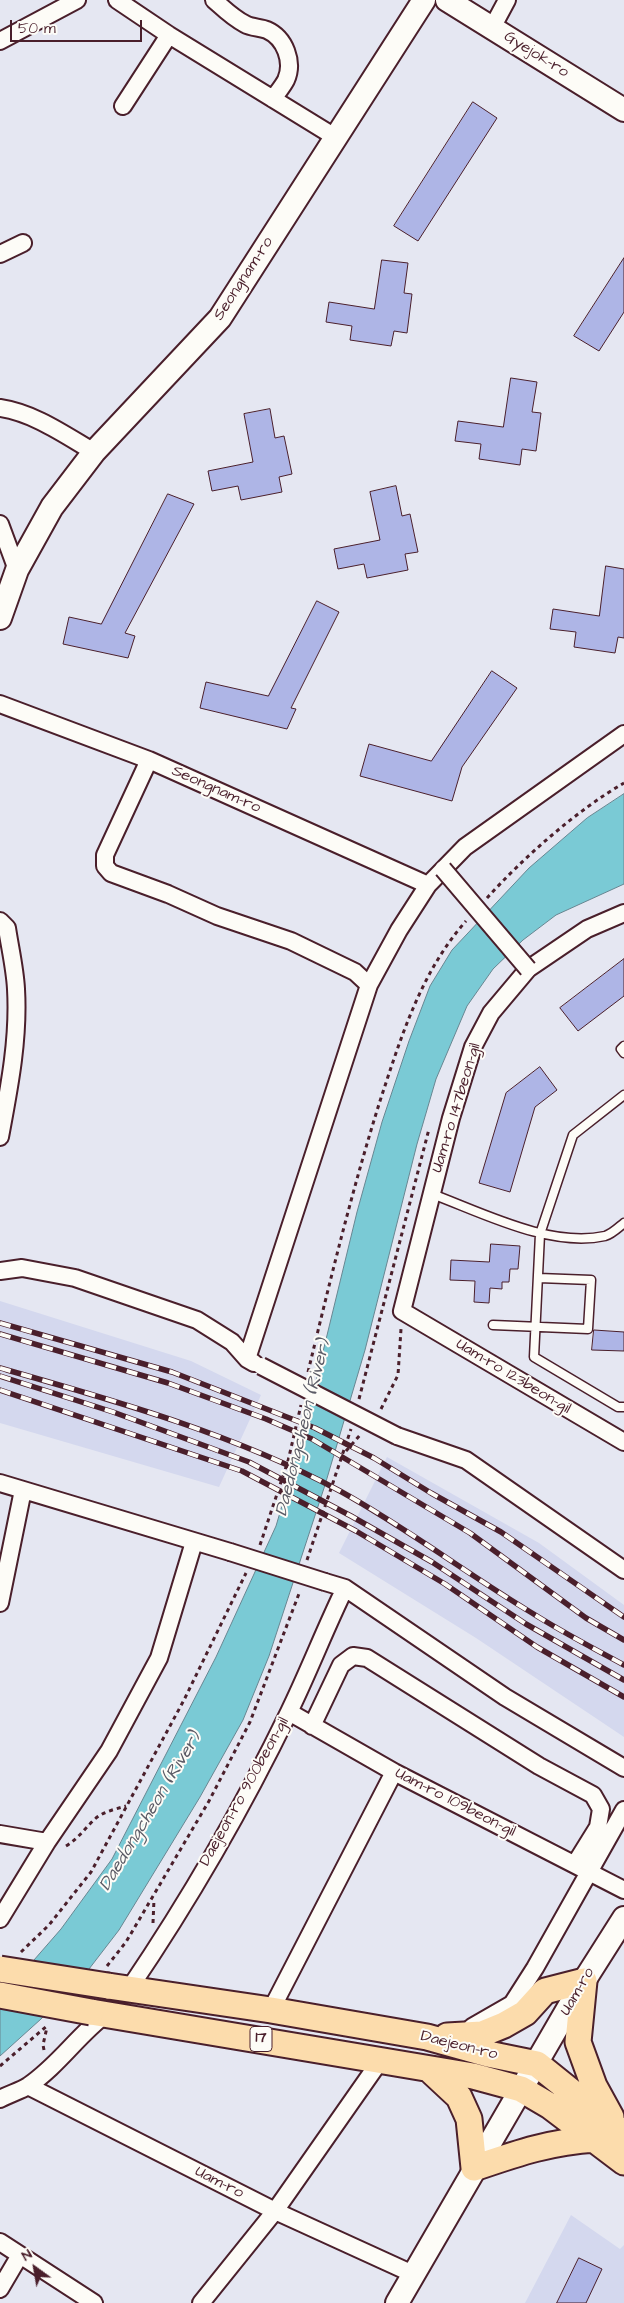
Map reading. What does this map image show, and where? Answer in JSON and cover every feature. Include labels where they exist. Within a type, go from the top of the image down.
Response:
[{"type":"main road","name":"Seongnam-ro","points":[[0,618],[17,570],[52,507],[94,452],[220,318],[424,0]]},
{"type":"main road","name":"Gyejok-ro","points":[[447,0],[624,110]]},
{"type":"main road","name":"Uam-ro","points":[[397,2303],[584,1981],[624,1919]]},
{"type":"main road","name":"Daejeon-ro","points":[[0,1969],[112,1983],[427,2037],[488,2054],[537,2064],[612,2134],[624,2162]]},
{"type":"main road","points":[[427,2037],[482,2034],[504,2025],[525,2013],[546,1991],[584,1981],[578,2042],[612,2134],[540,2146],[474,2168],[469,2119],[459,2097],[430,2070]]},
{"type":"main road","name":"17","points":[[0,1995],[98,2013]]},
{"type":"main road","name":"Daejeon-ro","points":[[98,2013],[473,2076],[521,2089],[550,2106],[612,2134]]},
{"type":"street","points":[[0,41],[77,0]]},
{"type":"street","points":[[117,0],[169,35],[335,137]]},
{"type":"street","points":[[214,0],[234,19],[247,26],[267,30],[279,38],[287,51],[289,66],[286,79],[273,99]]},
{"type":"street","points":[[492,28],[508,0]]},
{"type":"street","points":[[122,106],[169,35]]},
{"type":"street","points":[[0,254],[24,243]]},
{"type":"street","points":[[0,408],[10,410],[54,428],[94,452]]},
{"type":"street","points":[[0,524],[17,570]]},
{"type":"street","name":"Seongnam-ro","points":[[0,704],[149,760],[428,885]]},
{"type":"street","points":[[254,1363],[369,985],[399,930],[428,885],[465,847],[624,734]]},
{"type":"street","points":[[149,760],[105,855],[105,866],[111,873],[168,894],[217,916],[292,941],[355,972],[369,985]]},
{"type":"street","points":[[443,869],[528,969]]},
{"type":"street","name":"Uam-ro 147beon-gil","points":[[402,1311],[451,1118],[473,1047],[491,1013],[528,969],[587,929],[624,913]]},
{"type":"street","points":[[0,921],[7,928],[16,989],[15,1036],[9,1090],[0,1138]]},
{"type":"street","points":[[0,1271],[22,1268],[75,1278],[198,1320],[232,1342],[254,1363],[398,1436],[466,1460],[624,1570]]},
{"type":"street","name":"Uam-ro 123beon-gil","points":[[402,1311],[624,1442]]},
{"type":"street","points":[[0,1483],[345,1588],[506,1697],[624,1768]]},
{"type":"street","points":[[0,1603],[23,1490]]},
{"type":"street","points":[[0,1919],[38,1861],[48,1842],[109,1751],[159,1658],[194,1542]]},
{"type":"street","name":"Daejeon-ro 900beon-gil","points":[[112,1983],[158,1946],[240,1806],[289,1712],[345,1588]]},
{"type":"street","points":[[312,1726],[342,1665],[353,1656],[367,1658],[539,1766],[593,1795],[600,1809],[598,1828],[575,1864]]},
{"type":"street","name":"Uam-ro 109beon-gil","points":[[289,1712],[394,1772],[624,1890]]},
{"type":"street","points":[[271,2010],[394,1772]]},
{"type":"street","points":[[458,2036],[512,2004],[535,1968],[624,1810]]},
{"type":"street","points":[[0,1834],[48,1842]]},
{"type":"street","points":[[0,2099],[28,2086],[50,2068],[90,2026],[98,2013]]},
{"type":"street","points":[[201,2303],[275,2211],[380,2061]]},
{"type":"street","name":"Uam-ro","points":[[28,2086],[275,2211],[413,2274]]},
{"type":"street","points":[[0,2242],[94,2303]]},
{"type":"street","points":[[0,2289],[20,2255]]},
{"type":"lane","points":[[624,1046],[621,1048],[624,1052]]},
{"type":"lane","points":[[624,1096],[573,1135],[540,1234],[534,1357],[618,1407],[624,1407]]},
{"type":"lane","points":[[432,1194],[540,1234],[567,1239],[607,1235],[624,1223]]},
{"type":"lane","points":[[493,1325],[588,1329],[591,1280],[539,1278]]},
{"type":"path","points":[[357,1406],[430,1125]]},
{"type":"path","points":[[378,1415],[398,1375],[402,1311]]},
{"type":"path","points":[[306,1566],[352,1425]]},
{"type":"path","points":[[344,1454],[366,1428]]},
{"type":"path","points":[[112,1983],[126,1942],[209,1802],[250,1722],[302,1583]]},
{"type":"path","points":[[38,1861],[70,1843],[102,1814],[127,1805]]},
{"type":"path","points":[[0,2066],[53,2020]]},
{"type":"shaded area","points":[[0,1301],[191,1361],[261,1395],[219,1487],[0,1423]]},
{"type":"shaded area","points":[[387,1457],[539,1543],[624,1605],[624,1737],[476,1638],[339,1553]]},
{"type":"shaded area","points":[[571,2215],[620,2249],[624,2245],[624,2303],[525,2303]]},
{"type":"water","name":"Daedongcheon (River)","points":[[624,794],[624,884],[556,915],[523,940],[493,969],[467,1006],[436,1079],[417,1144],[365,1350],[325,1485],[269,1656],[243,1720],[200,1797],[119,1930],[89,1969],[41,2019],[0,2056],[0,1999],[61,1929],[112,1859],[216,1657],[276,1526],[302,1438],[357,1212],[382,1122],[430,986],[452,950],[529,868],[587,818]]},
{"type":"building","points":[[473,102],[497,118],[418,241],[394,226]]},
{"type":"building","points":[[624,258],[624,312],[599,351],[574,336]]},
{"type":"building","points":[[382,260],[408,263],[404,293],[412,294],[407,333],[394,331],[391,346],[350,340],[352,326],[326,322],[329,302],[374,309]]},
{"type":"building","points":[[511,378],[537,382],[532,412],[541,413],[536,451],[522,449],[520,465],[479,459],[481,444],[455,441],[458,421],[503,427]]},
{"type":"building","points":[[270,409],[275,438],[284,436],[292,474],[279,477],[282,492],[241,500],[238,486],[212,491],[208,471],[253,462],[244,414]]},
{"type":"building","points":[[396,486],[402,516],[410,514],[418,552],[405,554],[408,570],[367,578],[364,564],[338,569],[334,549],[380,540],[370,492]]},
{"type":"building","points":[[168,494],[194,504],[125,633],[135,636],[128,658],[63,644],[69,617],[101,624]]},
{"type":"building","points":[[606,566],[624,569],[624,638],[618,637],[615,653],[574,647],[576,632],[550,629],[553,609],[599,616]]},
{"type":"building","points":[[317,601],[339,612],[291,708],[296,709],[287,729],[200,708],[206,682],[268,696]]},
{"type":"building","points":[[492,671],[517,688],[462,767],[452,801],[360,776],[369,744],[431,761]]},
{"type":"building","points":[[624,959],[624,996],[578,1031],[560,1008]]},
{"type":"building","points":[[540,1067],[557,1090],[535,1107],[510,1192],[479,1183],[506,1093]]},
{"type":"building","points":[[491,1244],[520,1246],[518,1269],[510,1269],[509,1282],[502,1282],[502,1289],[490,1288],[489,1303],[474,1302],[475,1281],[450,1280],[451,1260],[489,1262]]},
{"type":"building","points":[[594,1330],[624,1332],[624,1351],[592,1350]]},
{"type":"building","points":[[579,2258],[602,2269],[586,2303],[557,2303]]},
{"type":"railway","points":[[0,1323],[172,1372],[315,1428],[374,1458],[431,1493],[501,1532],[624,1617]]},
{"type":"railway","points":[[0,1334],[168,1383],[266,1419],[312,1439],[470,1533],[586,1618],[624,1640]]},
{"type":"railway","points":[[0,1368],[174,1420],[258,1452],[300,1471],[365,1505],[543,1620],[624,1665]]},
{"type":"railway","points":[[0,1376],[113,1412],[249,1462],[351,1516],[432,1562],[526,1624],[624,1680]]},
{"type":"railway","points":[[0,1390],[242,1471],[356,1531],[445,1584],[537,1647],[624,1697]]}]
